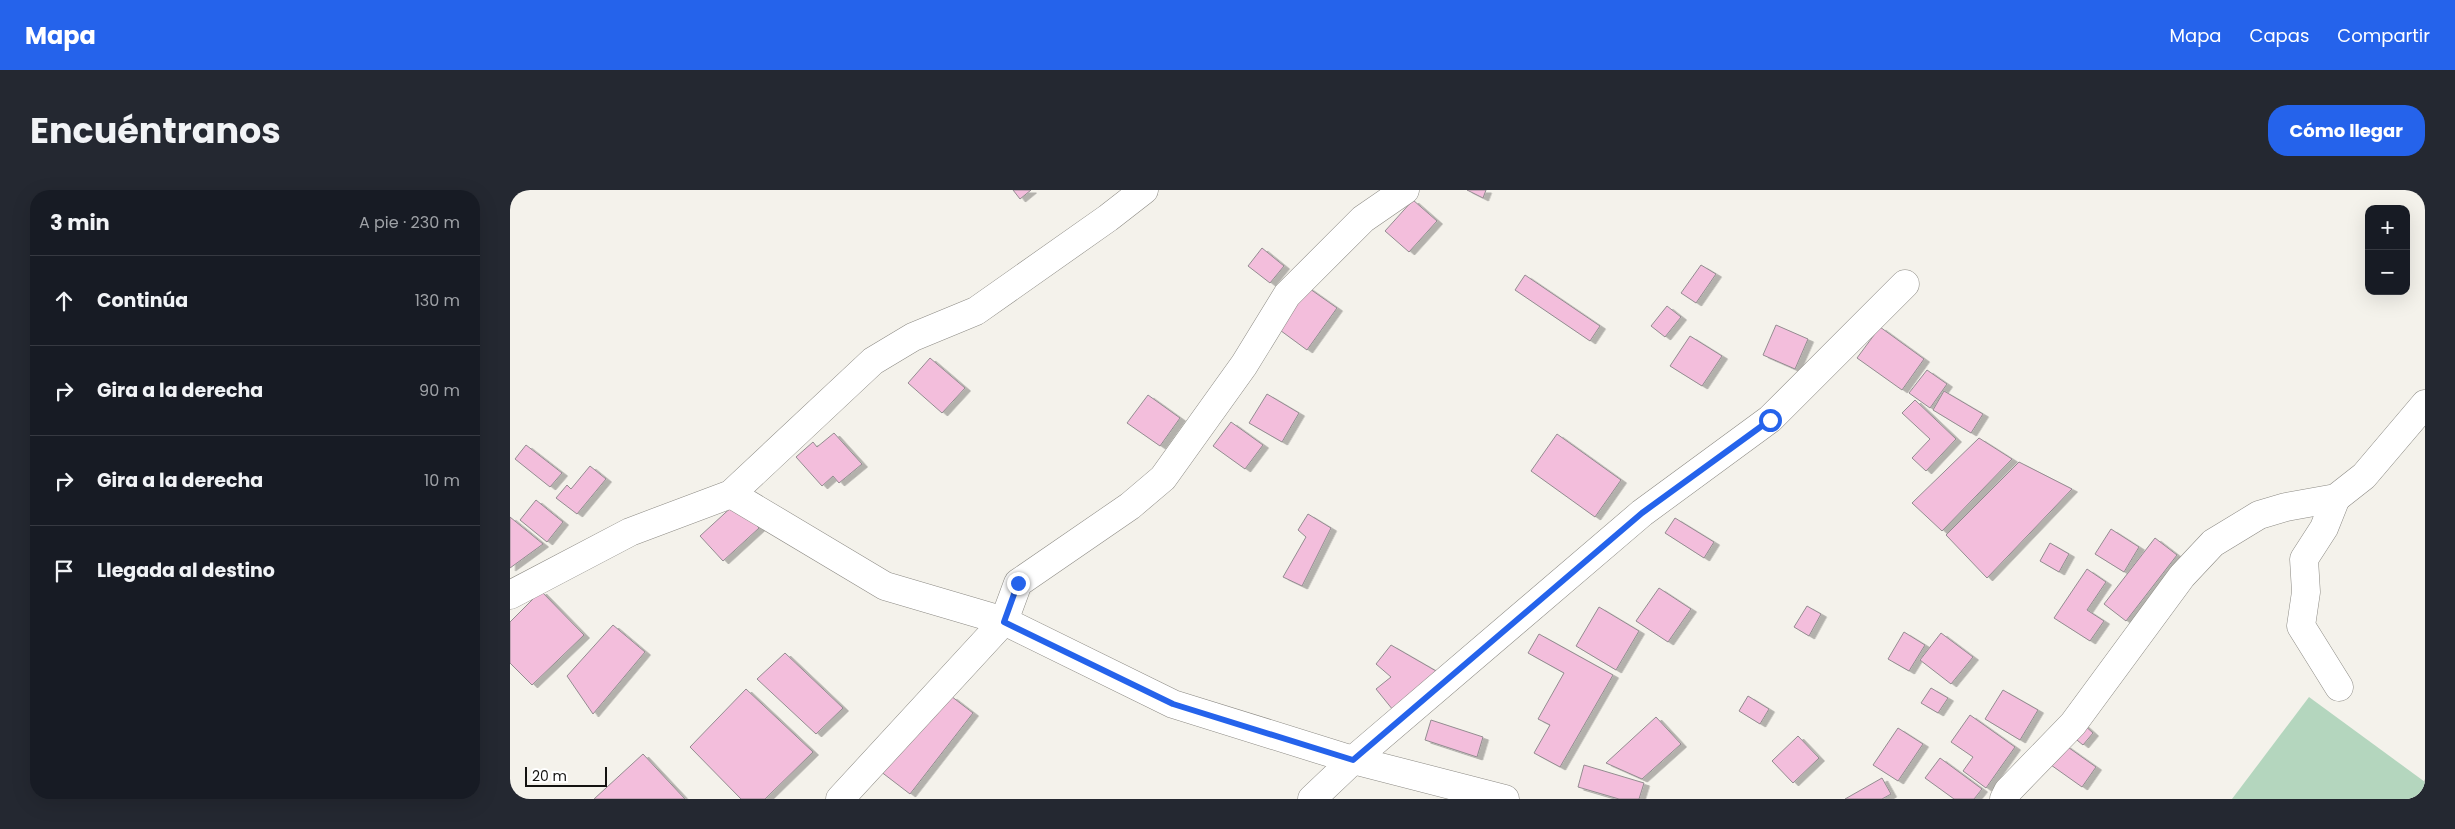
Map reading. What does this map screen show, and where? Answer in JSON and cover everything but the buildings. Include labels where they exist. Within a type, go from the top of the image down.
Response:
[{"type":"street","points":[[510,595],[630,532],[731,494],[873,361],[913,337],[976,311],[1108,218],[1144,190]]},
{"type":"street","points":[[840,799],[1004,622],[1018,583],[1130,506],[1163,478],[1244,365],[1287,295],[1363,219],[1405,190]]},
{"type":"street","points":[[1312,799],[1353,760],[1642,513],[1770,420],[1905,284]]},
{"type":"street","points":[[2004,799],[2008,791],[2073,724],[2182,576],[2213,543],[2259,515],[2286,507],[2336,498],[2364,476],[2425,404]]},
{"type":"street","points":[[731,494],[885,586],[1004,622],[1173,704],[1353,760],[1506,799]]},
{"type":"street","points":[[2336,498],[2324,528],[2304,559],[2306,592],[2301,626],[2340,687]]},
{"type":"green space","points":[[2309,697],[2425,782],[2425,799],[2232,799]]},
{"type":"route","points":[[1018,583],[1004,622],[1173,704],[1353,760],[1642,513],[1770,420]]}]
